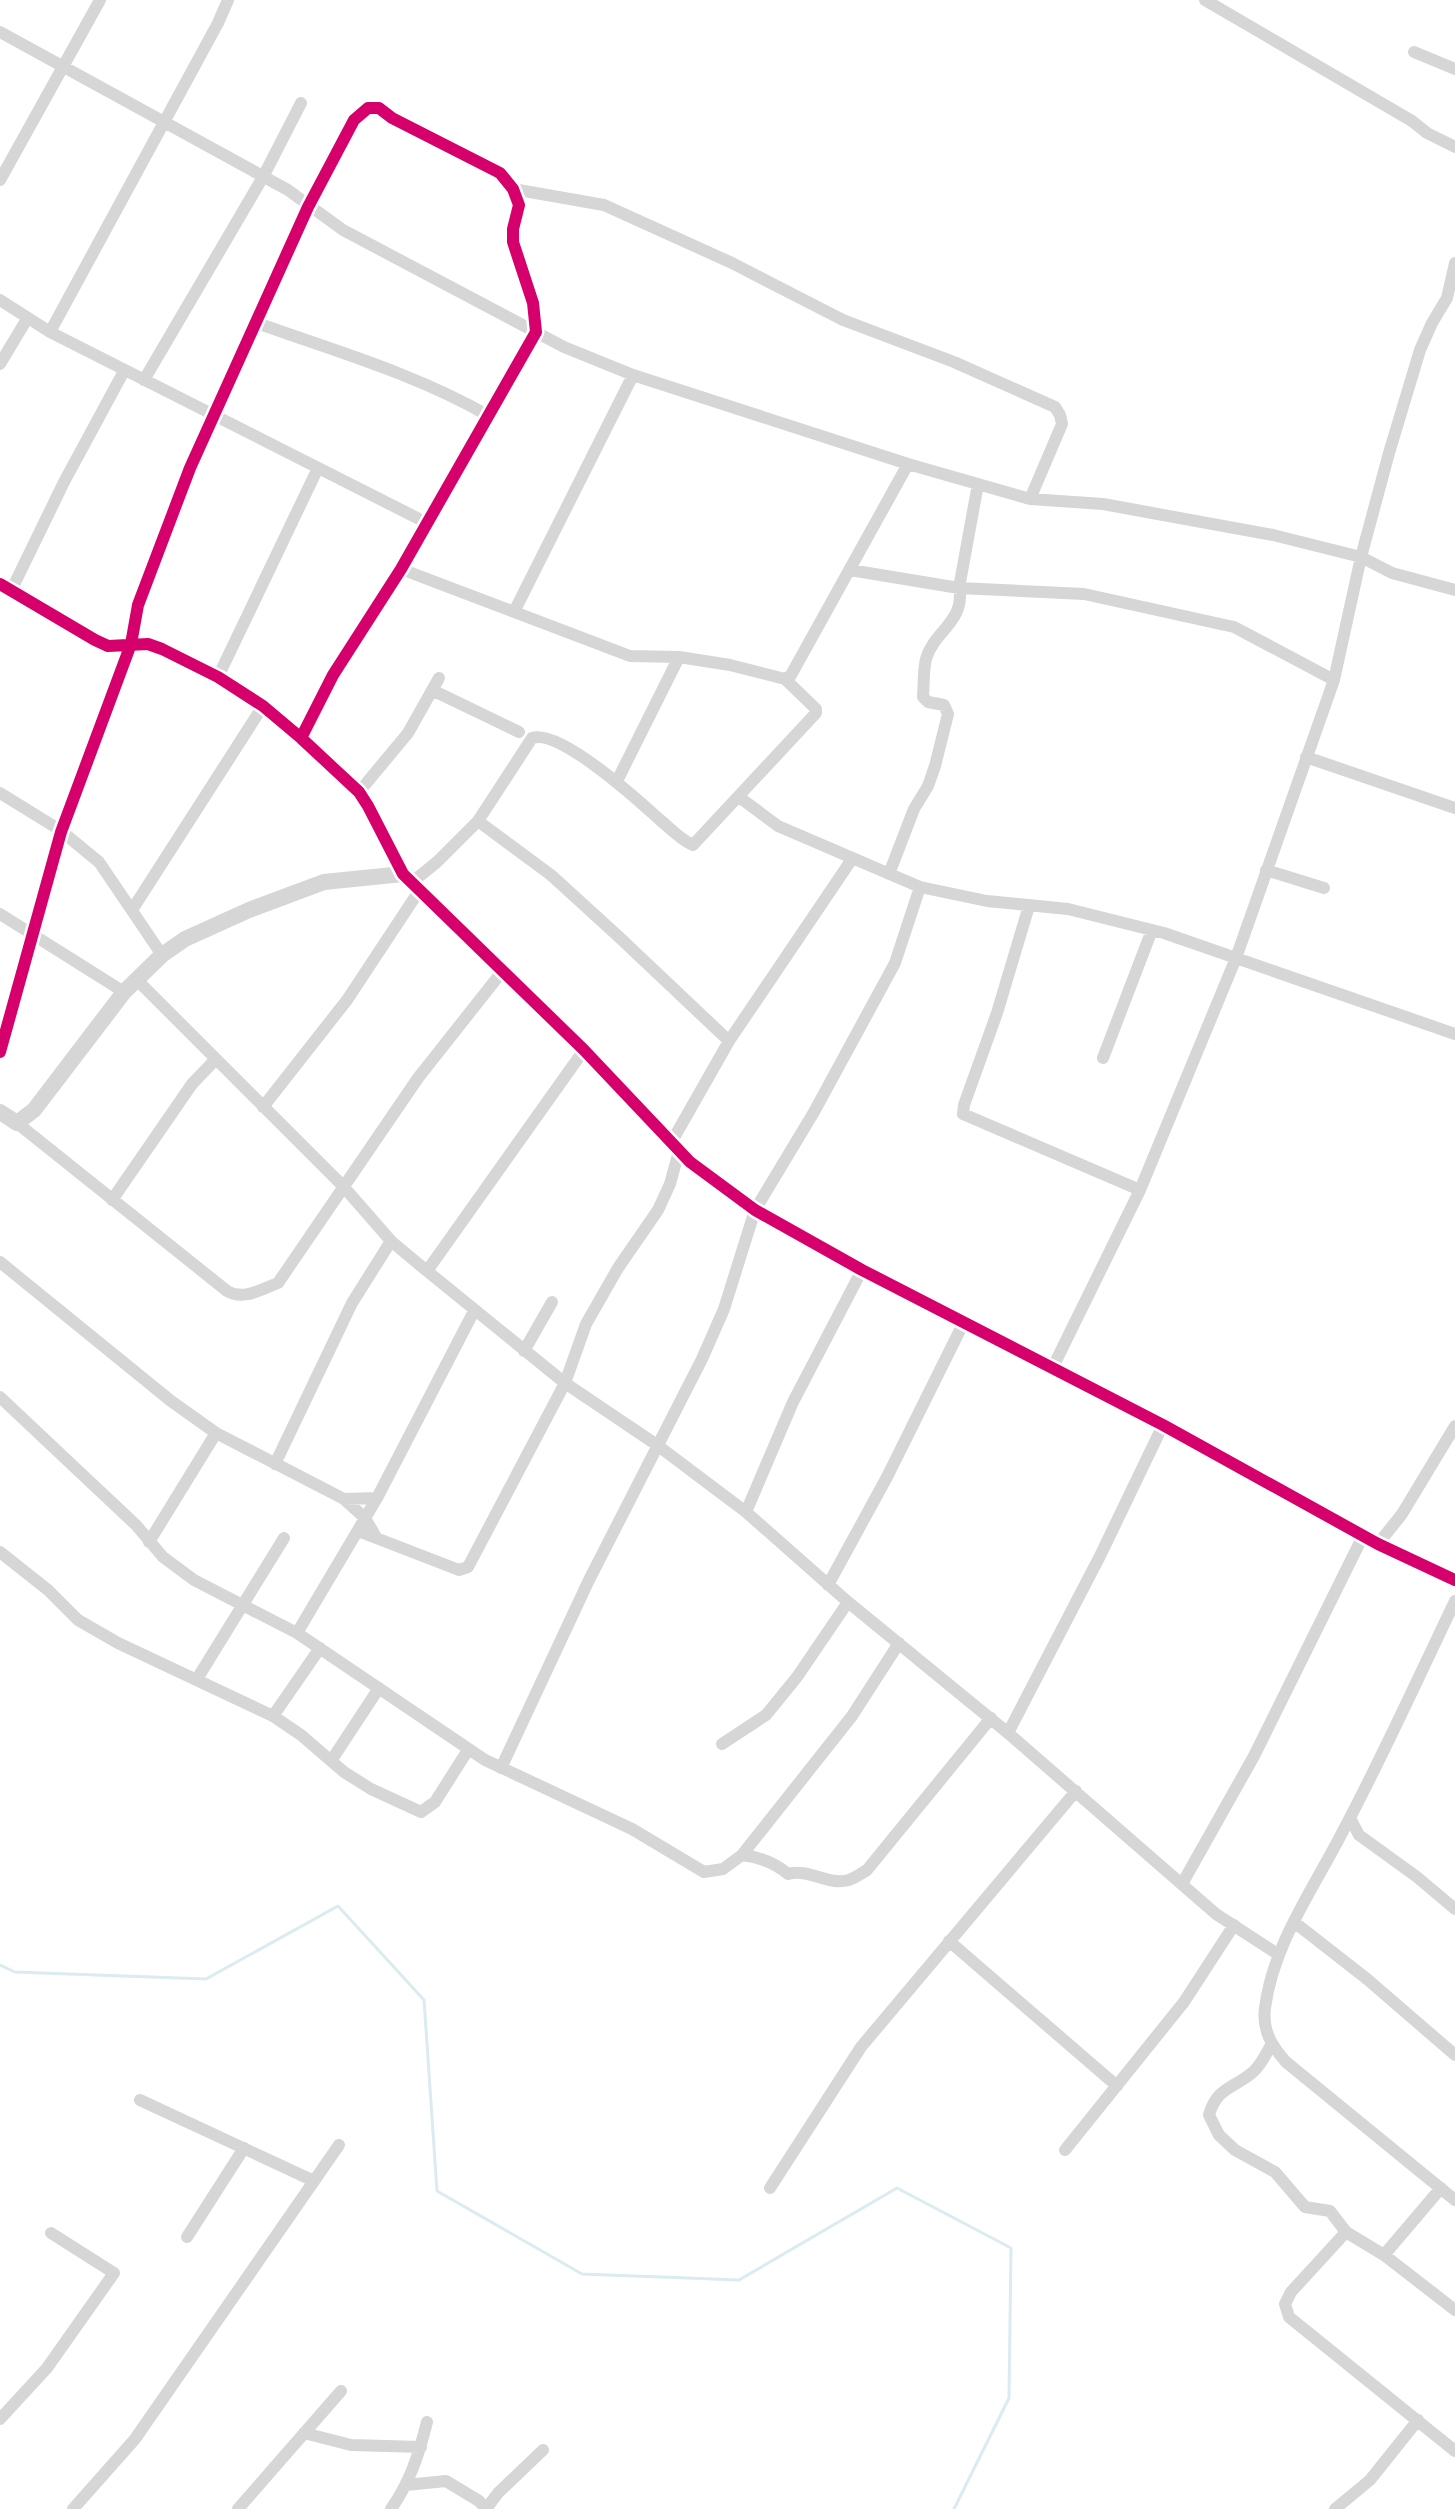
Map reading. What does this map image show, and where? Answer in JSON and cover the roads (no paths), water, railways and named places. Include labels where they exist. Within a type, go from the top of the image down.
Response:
[{"type":"street","points":[[0,180],[100,0]]},
{"type":"street","points":[[50,332],[228,0]]},
{"type":"street","points":[[1205,0],[1455,147]]},
{"type":"street","points":[[0,32],[288,190],[343,230],[564,347],[633,375],[908,464],[1030,499],[1103,504],[1273,535],[1361,557],[1392,573],[1455,590]]},
{"type":"street","points":[[1414,52],[1455,69]]},
{"type":"street","points":[[144,380],[263,177],[301,103]]},
{"type":"street","points":[[0,1052],[61,832],[131,644],[138,605],[190,468],[308,207],[354,120],[368,108],[379,108],[392,118],[500,173],[513,189],[519,205],[513,242],[533,303],[536,332],[401,569],[333,675],[301,738]]},
{"type":"street","points":[[513,189],[604,205],[732,263],[843,320],[954,362],[1055,407],[1062,424],[1030,499]]},
{"type":"street","points":[[1052,1369],[1140,1190],[1236,958],[1334,680],[1361,557],[1386,464],[1420,350],[1447,298],[1455,263]]},
{"type":"street","points":[[0,300],[27,319],[124,371],[427,523]]},
{"type":"street","points":[[0,364],[27,319]]},
{"type":"street","points":[[257,323],[378,363],[462,400],[489,416]]},
{"type":"street","points":[[124,371],[6,587],[95,640],[108,646],[148,644],[162,649],[218,677],[263,706],[359,792],[411,882],[501,973],[584,1050],[690,1162],[755,1210],[963,1324],[1163,1425],[1370,1540],[1455,1580]]},
{"type":"street","points":[[514,612],[633,375]]},
{"type":"street","points":[[785,679],[791,675],[908,464]]},
{"type":"street","points":[[218,677],[318,468]]},
{"type":"street","points":[[889,874],[914,809],[928,786],[941,748],[948,714],[944,705],[928,702],[923,697],[925,664],[929,652],[956,614],[961,600],[959,588],[978,484]]},
{"type":"street","points":[[263,1107],[347,1000],[411,882],[478,821],[532,738],[539,736],[573,751],[617,781],[693,845],[816,713],[815,706],[785,679],[730,665],[679,657],[630,656],[401,569]]},
{"type":"street","points":[[850,570],[959,588],[1084,594],[1234,627],[1334,680]]},
{"type":"street","points":[[617,781],[679,657]]},
{"type":"street","points":[[359,792],[408,733],[439,678]]},
{"type":"street","points":[[432,690],[519,732]]},
{"type":"street","points":[[132,910],[263,706]]},
{"type":"street","points":[[1306,757],[1455,808]]},
{"type":"street","points":[[0,793],[61,832],[99,862],[162,955]]},
{"type":"street","points":[[739,797],[778,826],[920,887],[987,901],[1068,909],[1152,930],[1455,1034]]},
{"type":"street","points":[[478,821],[551,875],[729,1041]]},
{"type":"street","points":[[358,1531],[459,1570],[468,1567],[565,1383],[586,1324],[618,1268],[658,1210],[670,1184],[675,1147],[729,1041],[852,859]]},
{"type":"street","points":[[1266,870],[1324,888]]},
{"type":"street","points":[[17,1123],[34,1110],[130,986],[162,955],[185,939],[324,882],[411,882]]},
{"type":"street","points":[[501,1768],[589,1580],[702,1359],[724,1309],[755,1210],[814,1112],[895,963],[920,887]]},
{"type":"street","points":[[1029,906],[963,1114],[1140,1190]]},
{"type":"street","points":[[0,914],[33,936],[130,986],[215,1060],[343,1186],[391,1241],[474,1311],[565,1383],[657,1445],[746,1512],[848,1602],[991,1718],[1216,1914],[1279,1955]]},
{"type":"street","points":[[1103,1058],[1152,930]]},
{"type":"street","points":[[0,1112],[235,1296],[250,1294],[278,1283],[418,1078],[501,973]]},
{"type":"street","points":[[427,1271],[584,1050]]},
{"type":"street","points":[[112,1200],[192,1084],[215,1060]]},
{"type":"street","points":[[275,1464],[352,1303],[391,1241]]},
{"type":"street","points":[[0,1262],[171,1401],[216,1433],[344,1499],[365,1518],[376,1537]]},
{"type":"street","points":[[746,1512],[793,1402],[862,1270]]},
{"type":"street","points":[[524,1351],[552,1302]]},
{"type":"street","points":[[297,1633],[377,1498],[474,1311]]},
{"type":"street","points":[[828,1585],[887,1477],[963,1324]]},
{"type":"street","points":[[0,1397],[136,1525],[163,1557],[194,1580],[297,1633],[468,1750],[632,1829],[704,1872],[723,1869],[742,1855],[852,1716],[899,1643]]},
{"type":"street","points":[[1008,1733],[1100,1556],[1163,1425]]},
{"type":"street","points":[[1182,1884],[1370,1540],[1402,1514],[1455,1426]]},
{"type":"street","points":[[149,1542],[216,1433]]},
{"type":"street","points":[[344,1499],[377,1498]]},
{"type":"street","points":[[197,1679],[284,1538]]},
{"type":"street","points":[[0,1552],[48,1590],[78,1620],[118,1643],[273,1716],[371,1789],[421,1812],[435,1802],[468,1750]]},
{"type":"street","points":[[1455,1601],[1343,1833],[1294,1922],[1271,1976],[1264,2011],[1271,2045],[1286,2062],[1455,2200]]},
{"type":"street","points":[[722,1744],[766,1715],[797,1677],[848,1602]]},
{"type":"street","points":[[273,1716],[320,1648]]},
{"type":"street","points":[[331,1761],[379,1688]]},
{"type":"street","points":[[742,1855],[777,1865],[788,1874],[799,1871],[838,1881],[848,1880],[867,1870],[991,1718]]},
{"type":"street","points":[[770,2188],[861,2047],[1076,1791]]},
{"type":"street","points":[[1350,1818],[1359,1835],[1455,1909]]},
{"type":"street","points":[[1343,1833],[1359,1835]]},
{"type":"street","points":[[1294,1922],[1367,1979],[1455,2055]]},
{"type":"street","points":[[1065,2150],[1184,2002],[1234,1925]]},
{"type":"street","points":[[949,1941],[1117,2086]]},
{"type":"street","points":[[1271,2045],[1251,2074],[1223,2090],[1213,2100],[1209,2115],[1219,2135],[1235,2150],[1275,2172],[1305,2207],[1330,2211],[1346,2232],[1384,2255],[1455,2310]]},
{"type":"street","points":[[140,2100],[314,2181]]},
{"type":"street","points":[[81,2506],[135,2439],[339,2145]]},
{"type":"street","points":[[187,2237],[244,2148]]},
{"type":"street","points":[[1384,2255],[1441,2188]]},
{"type":"street","points":[[1346,2232],[1291,2292],[1285,2304],[1289,2317],[1455,2451]]},
{"type":"street","points":[[0,2419],[47,2368],[114,2273],[51,2233]]},
{"type":"street","points":[[238,2509],[341,2391]]},
{"type":"street","points":[[1335,2509],[1370,2480],[1418,2420]]},
{"type":"street","points":[[393,2508],[406,2485],[427,2422]]},
{"type":"street","points":[[304,2433],[351,2445],[421,2447]]},
{"type":"street","points":[[406,2485],[446,2481],[479,2501],[486,2509],[498,2493],[543,2450]]},
{"type":"waterway","points":[[0,1965],[15,1972],[206,1979],[338,1906],[424,2000],[437,2191],[582,2274],[739,2280],[897,2188],[1011,2248],[1009,2398],[954,2509]]}]
